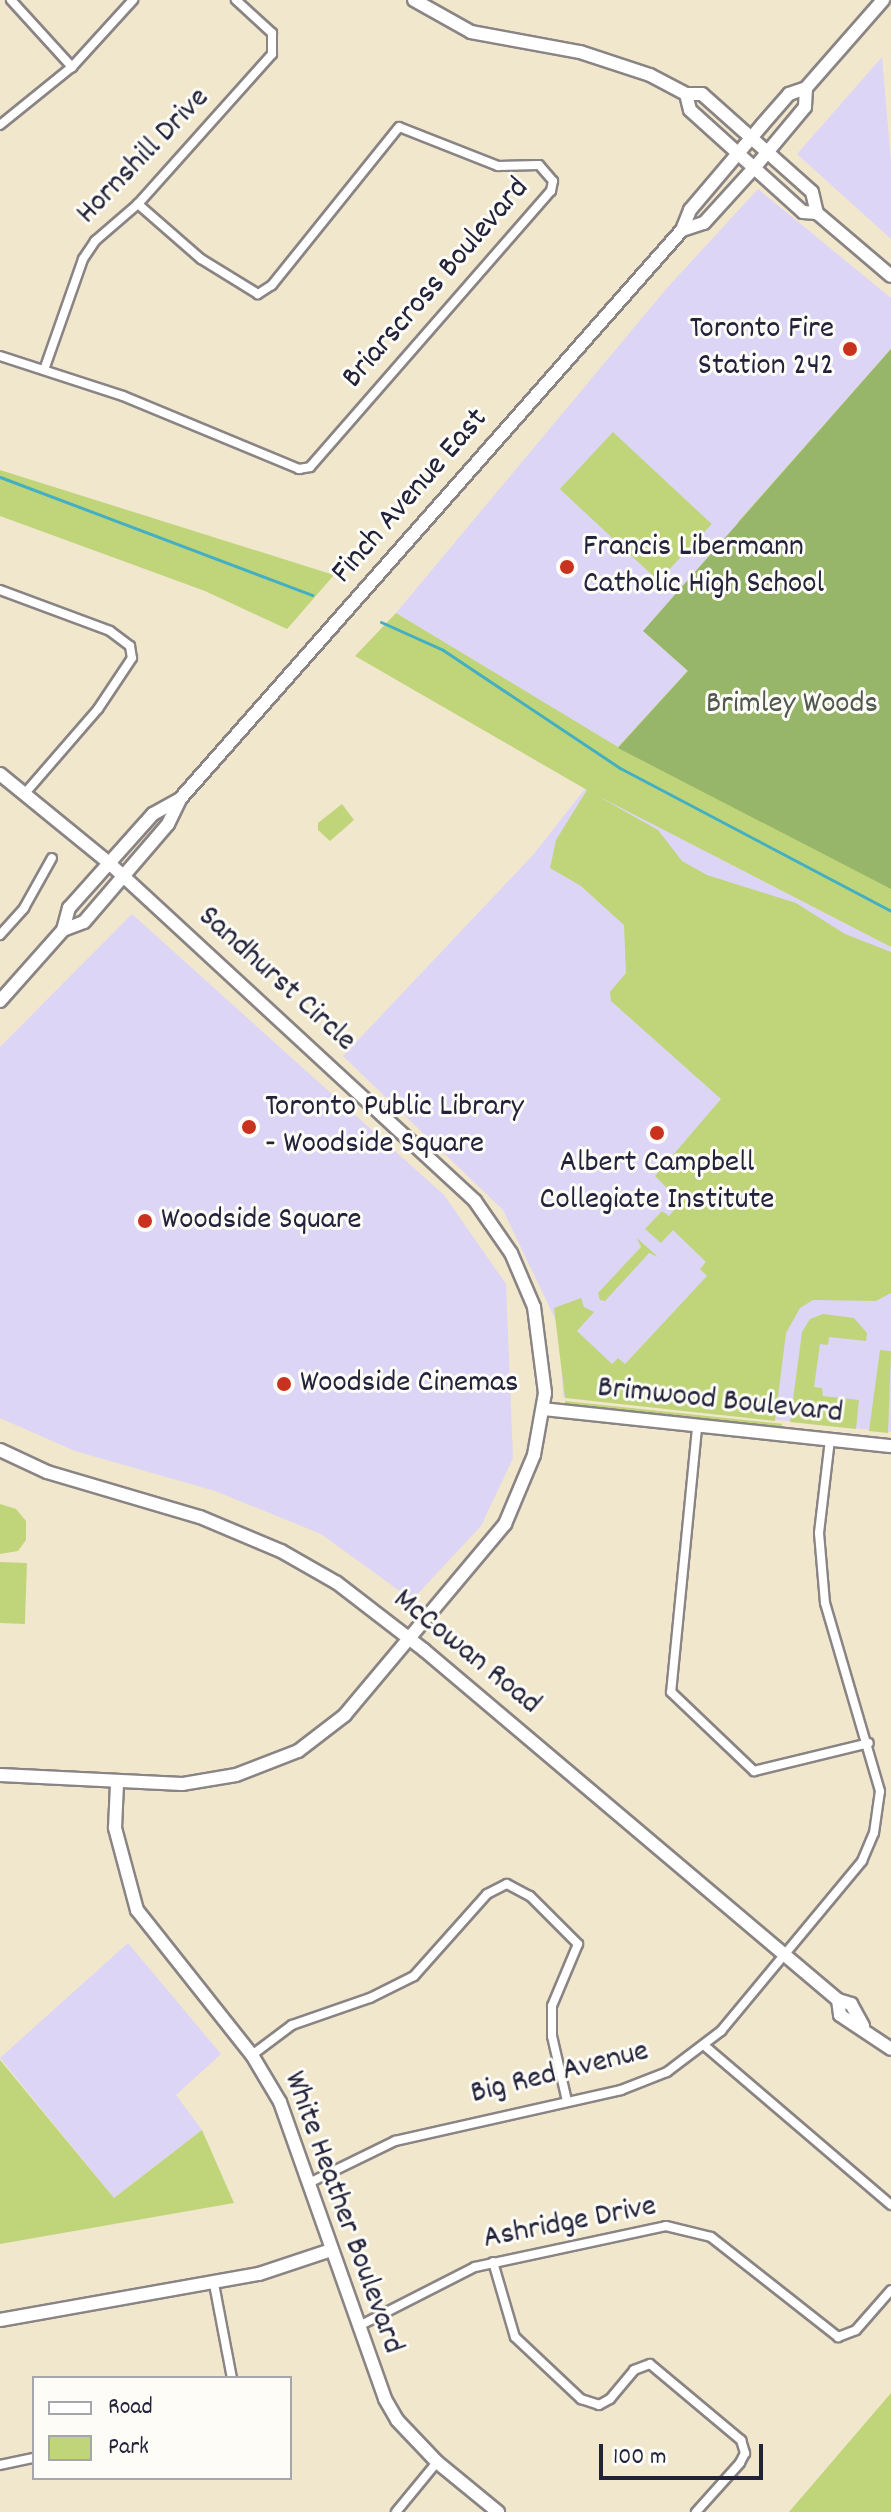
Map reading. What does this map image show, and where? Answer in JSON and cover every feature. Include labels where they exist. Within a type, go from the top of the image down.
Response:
[{"type":"main road","points":[[414,0],[471,32],[625,65],[686,94],[702,94],[816,197],[817,213]]},
{"type":"main road","name":"Finch Avenue East","points":[[63,930],[84,922],[124,877],[168,824],[180,799],[682,230],[690,210],[789,94],[806,88],[883,0]]},
{"type":"main road","name":"Finch Avenue East","points":[[682,230],[704,223],[755,167],[805,107],[806,88]]},
{"type":"main road","points":[[686,94],[690,110],[803,212],[817,213],[891,276]]},
{"type":"main road","name":"Sandhurst Circle","points":[[0,774],[27,791],[109,863],[407,1134],[483,1212],[511,1253],[534,1307],[543,1409],[534,1455],[505,1524],[345,1715],[298,1751],[208,1781],[117,1784],[0,1775]]},
{"type":"main road","name":"Finch Avenue East","points":[[0,1001],[63,930],[69,908],[109,863],[153,814],[180,799]]},
{"type":"main road","name":"Brimwood Boulevard","points":[[543,1409],[697,1428],[891,1446]]},
{"type":"main road","name":"McCowan Road","points":[[0,1450],[47,1472],[200,1517],[281,1551],[337,1583],[410,1639],[838,2000],[840,2015],[853,2025],[863,2026],[891,2049]]},
{"type":"main road","name":"White Heather Boulevard","points":[[117,1784],[115,1828],[137,1910],[252,2055],[280,2102],[359,2326],[371,2370],[397,2420],[437,2462],[498,2512]]},
{"type":"main road","points":[[0,2320],[214,2284],[331,2250]]},
{"type":"street","points":[[11,0],[72,67]]},
{"type":"street","points":[[0,125],[72,67],[133,0]]},
{"type":"street","name":"Hornshill Drive","points":[[44,370],[83,259],[110,225],[138,204],[272,54],[272,33],[236,0]]},
{"type":"street","name":"Briarscross Boulevard","points":[[0,356],[123,396],[299,469],[310,467],[551,191],[553,181],[539,165],[498,166],[399,127],[390,131],[272,285],[258,294],[201,259],[138,204]]},
{"type":"street","points":[[0,590],[110,631],[130,646],[132,658],[98,709],[27,791]]},
{"type":"street","points":[[0,935],[24,908],[52,858]]},
{"type":"street","points":[[697,1428],[671,1692],[687,1713],[754,1771],[869,1743]]},
{"type":"street","name":"Big Red Avenue","points":[[309,2183],[395,2141],[643,2083],[706,2047],[845,1886],[874,1833],[880,1791],[869,1743],[825,1603],[819,1533],[830,1439]]},
{"type":"street","points":[[0,1775],[0,1785]]},
{"type":"street","points":[[252,2055],[292,2025],[370,1998],[414,1976],[487,1894],[507,1884],[530,1896],[578,1944],[552,2006],[552,2036],[567,2101]]},
{"type":"street","points":[[706,2047],[891,2205]]},
{"type":"street","name":"Ashridge Drive","points":[[359,2326],[457,2275],[493,2262],[637,2230],[688,2229],[727,2248],[838,2337],[856,2330],[891,2290]]},
{"type":"street","points":[[493,2262],[515,2337],[581,2399],[599,2405],[610,2399],[634,2370],[650,2364],[741,2440],[745,2453],[740,2463],[696,2512]]},
{"type":"street","points":[[214,2284],[232,2376]]},
{"type":"street","points":[[0,2465],[32,2458]]},
{"type":"street","points":[[396,2512],[437,2462]]},
{"type":"shaded area","points":[[882,57],[891,162],[891,239],[797,154]]},
{"type":"shaded area","points":[[758,189],[891,298],[891,349],[643,631],[688,671],[618,748],[396,613],[667,288]]},
{"type":"shaded area","name":"Albert Campbell Collegiate Institute","points":[[585,789],[891,947],[891,1432],[563,1397],[560,1329],[503,1210],[343,1056],[533,855]]},
{"type":"shaded area","points":[[132,914],[444,1195],[506,1284],[513,1458],[481,1526],[412,1600],[321,1534],[215,1491],[75,1451],[0,1418],[0,1047]]},
{"type":"shaded area","points":[[128,1943],[221,2054],[176,2095],[202,2130],[114,2198],[0,2058]]},
{"type":"green space","points":[[891,349],[891,947],[596,795],[658,830],[682,861],[707,875],[796,903],[845,934],[891,952],[891,1293],[876,1301],[813,1300],[800,1308],[786,1333],[775,1421],[565,1398],[554,1308],[581,1298],[584,1307],[594,1312],[577,1331],[612,1364],[618,1358],[625,1364],[707,1276],[700,1269],[706,1262],[673,1230],[661,1243],[645,1229],[662,1211],[669,1216],[681,1202],[655,1176],[721,1099],[611,1001],[610,992],[626,973],[624,925],[581,886],[550,868],[556,840],[587,790],[355,656],[396,613],[618,747],[786,563],[738,522]]},
{"type":"green space","name":"Brimley Woods","points":[[891,349],[891,889],[618,748],[688,671],[643,631]]},
{"type":"green space","points":[[613,432],[712,524],[659,581],[560,489]]},
{"type":"green space","points":[[0,470],[334,575],[287,629],[205,591],[0,516]]},
{"type":"green space","points":[[342,804],[354,820],[330,841],[318,830],[318,823]]},
{"type":"green space","points":[[637,1238],[658,1257],[649,1253],[605,1301],[600,1300],[598,1293],[641,1247]]},
{"type":"green space","points":[[823,1314],[854,1318],[867,1333],[866,1341],[829,1337],[828,1345],[820,1344],[814,1387],[822,1388],[823,1396],[859,1400],[856,1429],[790,1422],[802,1332],[810,1319]]},
{"type":"green space","points":[[880,1350],[891,1351],[888,1433],[869,1431]]},
{"type":"green space","points":[[565,1401],[782,1424],[781,1429],[564,1406]]},
{"type":"green space","points":[[0,1504],[16,1509],[26,1521],[26,1540],[18,1551],[0,1554]]},
{"type":"green space","points":[[0,1562],[27,1563],[25,1624],[0,1623]]},
{"type":"green space","points":[[0,2060],[114,2198],[202,2130],[234,2203],[0,2244]]},
{"type":"green space","points":[[891,2393],[891,2512],[789,2512]]},
{"type":"waterway","points":[[0,477],[312,595]]},
{"type":"waterway","points":[[381,622],[443,650],[620,768],[891,911]]},
{"type":"place","name":"Toronto Fire Station 242","points":[[850,349]]},
{"type":"place","name":"Francis Libermann Catholic High School","points":[[567,567]]},
{"type":"place","name":"Toronto Public Library - Woodside Square","points":[[249,1127]]},
{"type":"place","name":"Albert Campbell Collegiate Institute","points":[[657,1133]]},
{"type":"place","name":"Woodside Square","points":[[145,1221]]},
{"type":"place","name":"Woodside Cinemas","points":[[284,1384]]}]
